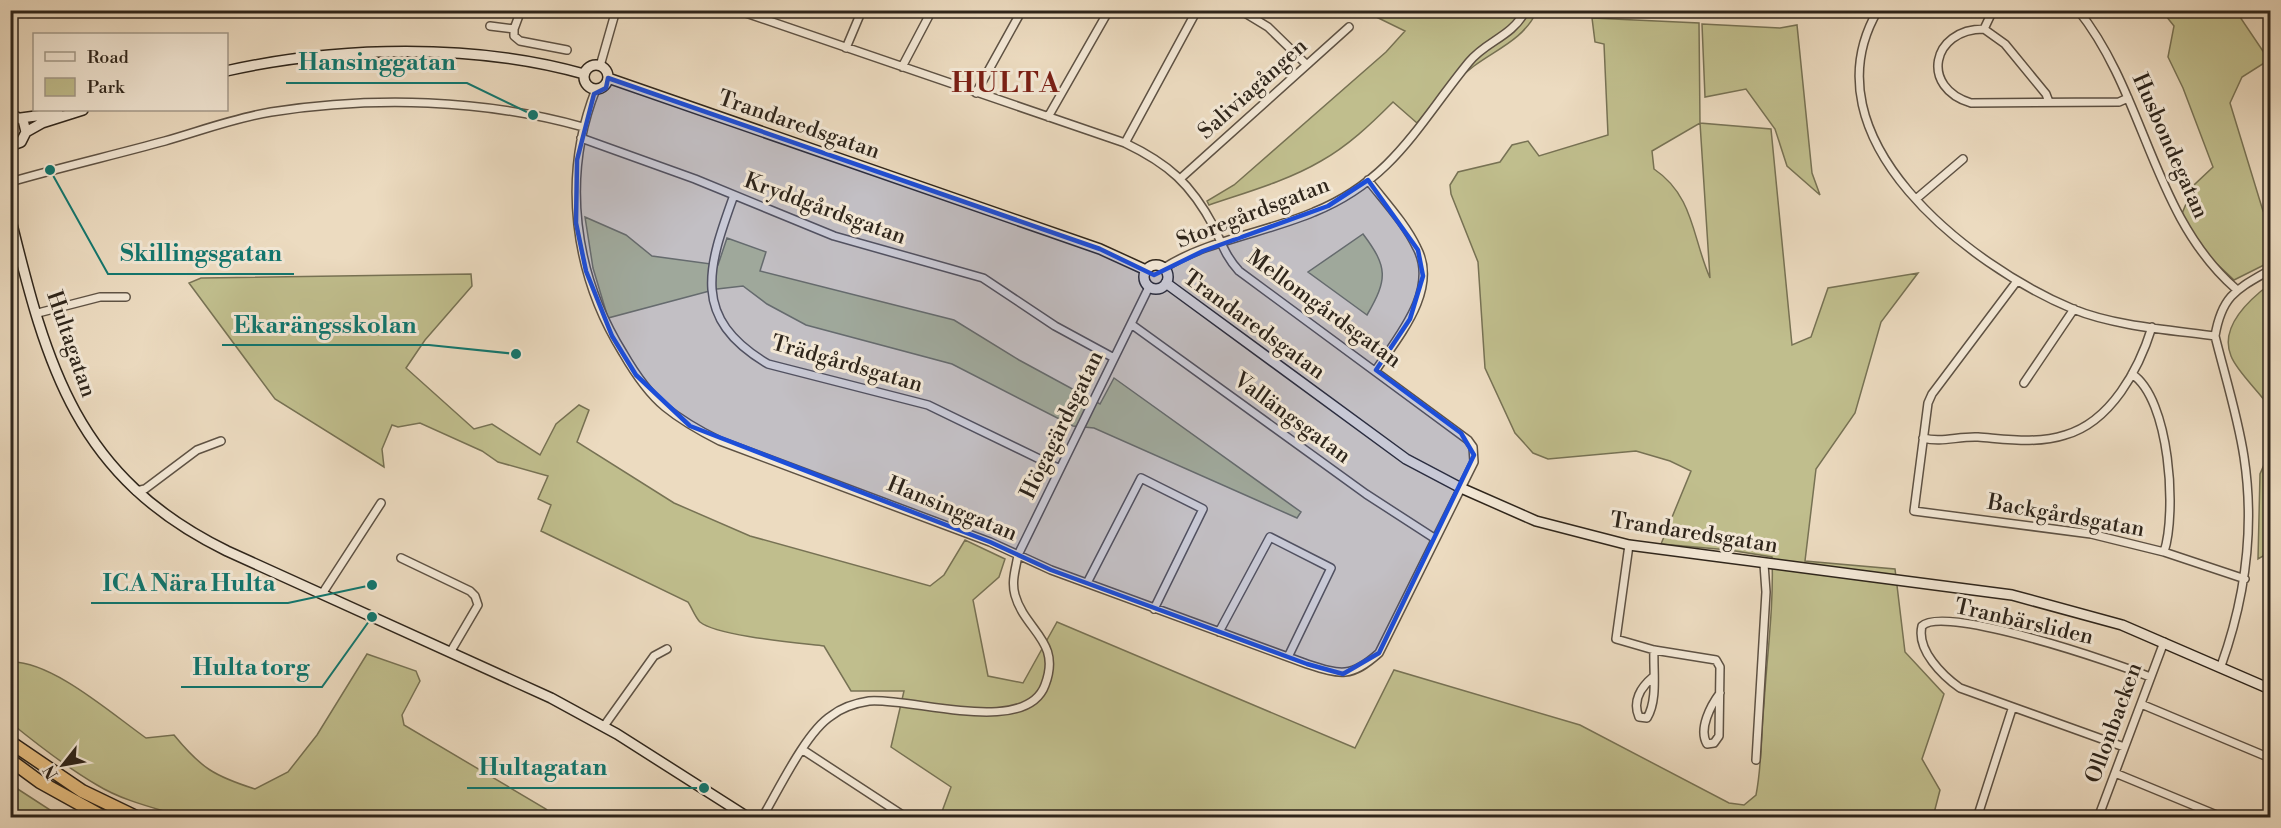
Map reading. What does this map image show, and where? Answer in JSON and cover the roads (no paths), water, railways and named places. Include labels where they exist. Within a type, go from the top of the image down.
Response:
[{"type":"highway","points":[[10,742],[82,791],[138,818]]},
{"type":"highway","points":[[10,760],[40,782],[105,818]]},
{"type":"street","points":[[521,10],[514,29],[514,36],[520,41],[567,50]]},
{"type":"street","points":[[600,66],[616,10]]},
{"type":"street","name":"Mellomgårdsgatan","points":[[737,10],[1125,143],[1163,163],[1181,178],[1200,202],[1227,259],[1239,271],[1468,440],[1473,447],[1474,462],[1461,488]]},
{"type":"street","points":[[846,48],[862,10]]},
{"type":"street","points":[[902,67],[932,10]]},
{"type":"street","points":[[976,93],[1022,10]]},
{"type":"street","points":[[1048,117],[1109,10]]},
{"type":"street","points":[[1125,143],[1197,10]]},
{"type":"street","points":[[1240,10],[1268,27],[1306,64]]},
{"type":"street","name":"Storegårdsgatan","points":[[1164,268],[1220,244],[1313,213],[1342,198],[1368,180],[1400,154],[1471,59],[1512,31],[1526,10]]},
{"type":"street","points":[[1878,10],[1865,41],[1861,68],[1861,94],[1867,122],[1878,148],[1916,199],[1950,232],[2017,281],[2074,309],[2152,327],[2215,336]]},
{"type":"street","points":[[1984,29],[1993,10]]},
{"type":"street","name":"Husbondegatan","points":[[2078,10],[2097,34],[2115,65],[2185,230],[2216,271],[2236,289]]},
{"type":"street","points":[[490,26],[514,29]]},
{"type":"street","name":"Saliviagången","points":[[1181,178],[1348,27]]},
{"type":"street","points":[[2049,102],[2046,94],[2005,44],[1984,29],[1957,33],[1947,42],[1941,52],[1938,67],[1949,94],[1971,103],[2119,102],[2128,99]]},
{"type":"street","points":[[228,71],[320,56],[405,52],[502,59],[584,74]]},
{"type":"street","points":[[591,66],[600,66],[607,70],[608,78],[604,86],[596,89],[586,84],[584,74],[591,66]]},
{"type":"street","name":"Trandaredsgatan","points":[[608,78],[1100,249],[1146,270]]},
{"type":"street","name":"Hansinggatan","points":[[596,89],[583,127],[577,160],[576,223],[586,271],[596,303],[612,336],[636,375],[663,406],[690,426],[720,441],[990,542],[1087,584],[1288,657],[1343,674],[1367,664],[1379,653],[1434,538],[1461,488]]},
{"type":"street","points":[[10,182],[269,112],[319,107],[386,102],[453,105],[508,110],[583,127]]},
{"type":"street","points":[[10,114],[21,118],[74,111]]},
{"type":"street","points":[[10,146],[21,142],[26,132],[78,111]]},
{"type":"street","points":[[21,118],[26,132]]},
{"type":"street","name":"Kryddgårdsgatan","points":[[581,138],[734,195],[834,236],[983,278],[1055,326],[1114,358]]},
{"type":"street","points":[[1916,199],[1963,159]]},
{"type":"street","points":[[1368,180],[1418,250],[1423,276],[1419,299],[1410,319],[1376,370]]},
{"type":"street","name":"Trädgårdsgatan","points":[[734,195],[715,252],[711,272],[712,294],[719,316],[732,337],[749,352],[768,364],[928,405],[1060,469]]},
{"type":"street","name":"Hultagatan","points":[[10,216],[59,381],[72,408],[92,441],[136,491],[161,512],[205,541],[451,651],[604,726],[749,818]]},
{"type":"street","points":[[1155,265],[1164,268],[1167,276],[1166,283],[1158,288],[1149,287],[1144,279],[1146,270],[1155,265]]},
{"type":"street","points":[[2221,666],[2245,579],[2249,544],[2249,501],[2244,456],[2215,336],[2218,320],[2236,289],[2271,270]]},
{"type":"street","points":[[2017,281],[1932,394],[1923,438],[1937,442],[1965,437],[2046,439],[2067,435],[2102,413],[2132,374],[2152,327]]},
{"type":"street","name":"Trandaredsgatan","points":[[1166,283],[1406,459],[1461,488],[1536,521],[1629,545],[2012,595],[2111,622],[2164,642],[2271,689]]},
{"type":"street","name":"Högagärdsgatan","points":[[762,818],[823,721],[849,706],[867,701],[999,712],[1019,710],[1032,703],[1045,688],[1050,668],[1049,652],[1039,632],[1015,597],[1013,581],[1018,555],[1149,287]]},
{"type":"street","points":[[38,313],[100,297],[126,297]]},
{"type":"street","points":[[2024,383],[2074,309]]},
{"type":"street","name":"Vallängsgatan","points":[[1131,324],[1366,494],[1434,538]]},
{"type":"street","points":[[2132,374],[2139,379],[2150,397],[2159,421],[2167,461],[2171,510],[2164,552]]},
{"type":"street","name":"Backgårdsgatan","points":[[1923,438],[1914,511],[2091,534],[2164,552],[2245,579]]},
{"type":"street","points":[[136,491],[145,489],[197,450],[221,441]]},
{"type":"street","points":[[1087,584],[1141,478],[1203,509],[1154,609]]},
{"type":"street","points":[[322,594],[381,503]]},
{"type":"street","points":[[1219,632],[1270,537],[1331,568],[1288,657]]},
{"type":"street","points":[[1629,545],[1616,639],[1654,650],[1716,660],[1720,667],[1720,693],[1719,736],[1714,743],[1707,744],[1704,739],[1709,708],[1720,693]]},
{"type":"street","points":[[401,558],[470,591],[478,600],[478,605],[451,651]]},
{"type":"street","points":[[1756,760],[1766,592],[1764,564]]},
{"type":"street","name":"Tranbärsliden","points":[[2124,747],[1968,692],[1944,675],[1925,646],[1921,634],[1925,624],[1940,621],[2048,641],[2150,677]]},
{"type":"street","name":"Ollonbacken","points":[[2098,818],[2164,642]]},
{"type":"street","points":[[604,726],[654,656],[667,648]]},
{"type":"street","points":[[1653,677],[1641,687],[1636,710],[1639,717],[1647,718],[1651,711],[1653,677],[1654,650]]},
{"type":"street","points":[[2141,704],[2271,758]]},
{"type":"street","points":[[1981,816],[2013,709]]},
{"type":"street","points":[[803,750],[907,818]]},
{"type":"street","points":[[2115,773],[2224,818]]},
{"type":"place","name":"Hansinggatan","points":[[533,115]]},
{"type":"place","name":"Skillingsgatan","points":[[50,170]]},
{"type":"place","name":"Ekarängsskolan","points":[[516,354]]},
{"type":"place","name":"ICA Nära Hulta","points":[[372,585]]},
{"type":"place","name":"Hulta torg","points":[[372,617]]},
{"type":"place","name":"Hultagatan","points":[[704,788]]},
{"type":"district","name":"HULTA","points":[[1006,83]]}]
